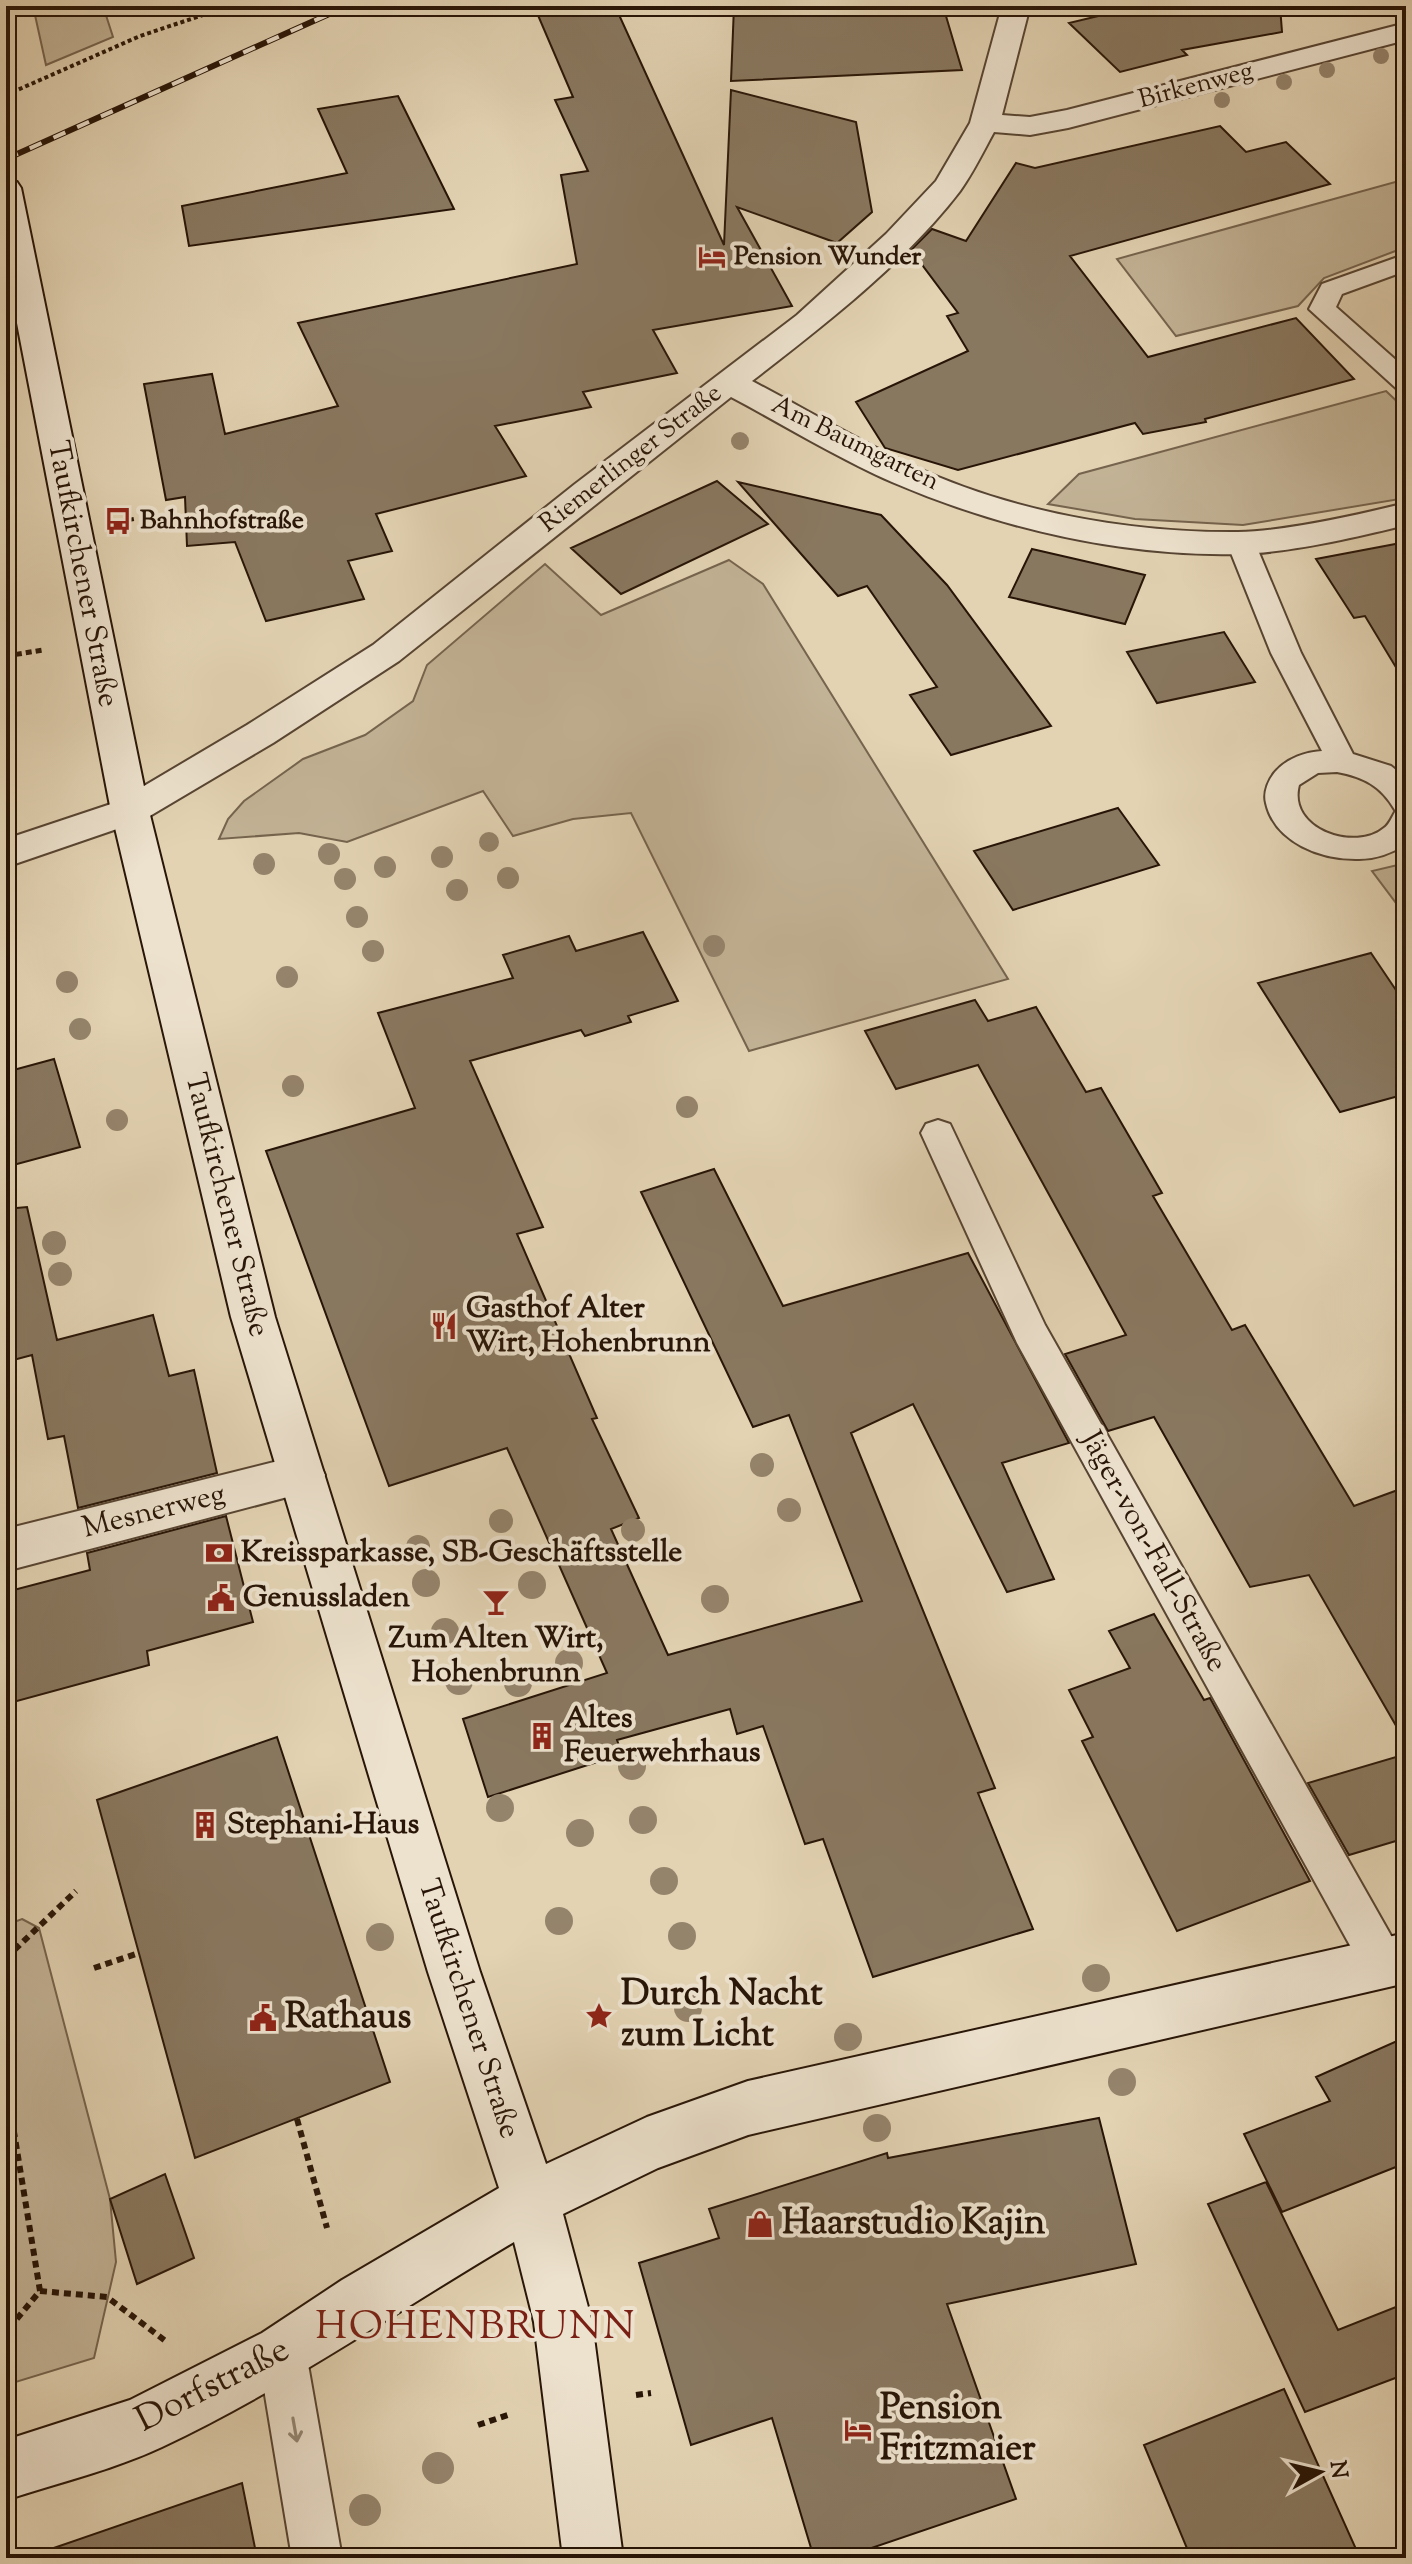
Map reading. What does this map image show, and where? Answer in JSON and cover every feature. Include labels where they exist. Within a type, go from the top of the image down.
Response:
[{"type":"street","name":"Riemerlinger Straße","points":[[130,811],[260,734],[386,653],[808,322],[897,241],[948,186],[985,123],[1016,6]]},
{"type":"street","name":"Birkenweg","points":[[985,123],[1030,126],[1068,119],[1406,31]]},
{"type":"street","name":"Taufkirchener Straße","points":[[6,188],[130,811],[253,1317],[454,1972],[531,2200],[563,2322],[593,2558]]},
{"type":"street","name":"Am Baumgarten","points":[[730,383],[903,474],[1010,513],[1140,539],[1241,543],[1358,526],[1406,514]]},
{"type":"street","points":[[6,853],[130,811]]},
{"type":"street","name":"Mesnerweg","points":[[6,1550],[302,1475]]},
{"type":"street","name":"Jäger-von-Fall-Straße","points":[[531,2200],[647,2144],[748,2108],[1394,1961]]},
{"type":"street","name":"Dorfstraße","points":[[6,2470],[141,2426],[282,2353],[362,2300],[531,2200]]},
{"type":"lane","points":[[1405,372],[1322,309],[1331,289],[1398,265],[1406,269]]},
{"type":"lane","points":[[1241,543],[1286,653],[1342,761]]},
{"type":"lane","points":[[1406,802],[1403,792],[1388,777],[1367,766],[1342,761],[1318,762],[1298,769],[1284,782],[1280,799],[1285,816],[1299,831],[1320,843],[1346,849],[1370,847],[1391,839],[1405,826],[1406,820]]},
{"type":"lane","name":"Jäger-von-Fall-Straße","points":[[938,1133],[1030,1332],[1394,1961]]},
{"type":"lane","points":[[282,2353],[317,2558]]},
{"type":"path","points":[[6,95],[117,47],[230,6]]},
{"type":"path","points":[[6,656],[43,650]]},
{"type":"path","points":[[6,1958],[76,1891]]},
{"type":"path","points":[[94,1968],[139,1953]]},
{"type":"path","points":[[6,2083],[40,2291],[6,2332]]},
{"type":"path","points":[[297,2119],[327,2228]]},
{"type":"path","points":[[40,2291],[107,2297],[143,2324]]},
{"type":"shaded area","points":[[33,6],[103,6],[113,37],[46,65]]},
{"type":"shaded area","points":[[1406,179],[1406,247],[1324,278],[1298,306],[1176,336],[1117,259]]},
{"type":"shaded area","points":[[1386,391],[1406,410],[1406,498],[1243,525],[1135,519],[1048,504],[1079,474]]},
{"type":"shaded area","points":[[729,560],[763,584],[1008,979],[749,1051],[631,813],[573,819],[513,836],[483,791],[347,842],[299,833],[219,839],[228,819],[244,801],[303,759],[365,735],[413,701],[427,665],[545,564],[601,615]]},
{"type":"shaded area","points":[[1406,863],[1406,900],[1396,903],[1372,871]]},
{"type":"shaded area","points":[[22,1919],[39,1928],[110,2199],[116,2262],[94,2358],[6,2385],[6,1925]]},
{"type":"building","points":[[534,6],[615,6],[724,245],[731,90],[856,122],[872,212],[837,243],[737,207],[792,306],[653,330],[677,373],[583,392],[591,407],[495,426],[526,476],[376,514],[392,551],[348,561],[364,599],[266,621],[235,542],[187,546],[185,497],[166,500],[144,384],[212,374],[225,434],[338,406],[298,323],[577,264],[561,175],[588,171],[555,100],[573,97]]},
{"type":"building","points":[[734,6],[943,6],[962,70],[731,81]]},
{"type":"building","points":[[1140,6],[1280,6],[1282,32],[1182,50],[1187,55],[1120,72],[1069,23]]},
{"type":"building","points":[[398,96],[454,209],[189,246],[182,206],[347,173],[318,109]]},
{"type":"building","points":[[1220,126],[1246,152],[1286,142],[1330,184],[1070,256],[1148,357],[1296,318],[1354,379],[1205,419],[1206,422],[1143,434],[1135,423],[958,470],[885,448],[856,402],[968,351],[947,316],[958,313],[911,250],[932,229],[966,241],[1016,163],[1035,168]]},
{"type":"building","points":[[717,481],[768,524],[621,594],[571,548]]},
{"type":"building","points":[[738,482],[881,515],[947,585],[1051,726],[951,755],[910,695],[937,687],[867,586],[838,596]]},
{"type":"building","points":[[1406,542],[1406,684],[1365,616],[1354,618],[1316,559]]},
{"type":"building","points":[[1032,549],[1145,575],[1125,624],[1009,597]]},
{"type":"building","points":[[1224,632],[1255,682],[1157,703],[1127,652]]},
{"type":"building","points":[[1118,808],[1159,865],[1013,910],[974,851]]},
{"type":"building","points":[[643,932],[678,1001],[628,1016],[631,1022],[585,1036],[581,1030],[470,1061],[543,1227],[517,1234],[597,1418],[592,1419],[639,1518],[611,1529],[668,1655],[862,1601],[789,1415],[753,1427],[641,1192],[714,1169],[783,1306],[968,1253],[1069,1443],[1002,1463],[1054,1579],[1007,1592],[913,1404],[851,1433],[995,1788],[978,1793],[1033,1929],[873,1977],[823,1839],[805,1844],[763,1726],[737,1734],[730,1709],[617,1740],[622,1754],[488,1797],[463,1719],[607,1673],[507,1448],[389,1486],[266,1151],[415,1108],[378,1013],[513,978],[503,955],[569,936],[576,951]]},
{"type":"building","points":[[1371,953],[1406,1005],[1406,1094],[1340,1112],[1258,983]]},
{"type":"building","points":[[975,1000],[988,1021],[1036,1007],[1086,1092],[1101,1088],[1162,1193],[1153,1196],[1232,1330],[1245,1325],[1354,1506],[1406,1487],[1406,1743],[1309,1575],[1250,1587],[1154,1417],[1108,1431],[1065,1354],[1126,1335],[978,1065],[896,1089],[865,1031]]},
{"type":"building","points":[[54,1059],[80,1147],[6,1167],[6,1072]]},
{"type":"building","points":[[27,1207],[57,1340],[153,1315],[169,1376],[194,1370],[217,1473],[78,1508],[64,1436],[48,1439],[32,1355],[6,1362],[6,1209]]},
{"type":"building","points":[[226,1516],[253,1622],[147,1651],[149,1665],[6,1704],[6,1592],[90,1570],[87,1553]]},
{"type":"building","points":[[1154,1614],[1204,1700],[1210,1698],[1310,1881],[1177,1931],[1082,1741],[1093,1737],[1069,1690],[1130,1668],[1109,1631]]},
{"type":"building","name":"Rathaus","points":[[277,1737],[390,2082],[195,2158],[97,1800]]},
{"type":"building","points":[[1406,1754],[1406,1838],[1349,1855],[1308,1783]]},
{"type":"building","points":[[1406,2037],[1406,2163],[1282,2212],[1244,2134],[1330,2101],[1316,2077]]},
{"type":"building","points":[[1099,2118],[1136,2264],[947,2304],[1016,2499],[842,2558],[814,2558],[772,2418],[691,2445],[639,2263],[719,2238],[709,2209],[887,2153],[888,2158]]},
{"type":"building","points":[[165,2174],[194,2258],[137,2284],[110,2199]]},
{"type":"building","points":[[1266,2182],[1338,2330],[1406,2303],[1406,2374],[1305,2412],[1208,2204]]},
{"type":"building","points":[[1284,2389],[1360,2558],[1191,2558],[1144,2445]]},
{"type":"building","points":[[242,2483],[257,2558],[50,2558],[48,2550]]},
{"type":"railway","points":[[6,159],[347,6]]},
{"type":"place","name":"Pension Wunder","points":[[712,257]]},
{"type":"place","name":"Bahnhofstraße","points":[[118,521]]},
{"type":"place","name":"Gasthof Alter Wirt, Hohenbrunn","points":[[444,1326]]},
{"type":"place","name":"Kreissparkasse, SB-Geschäftsstelle","points":[[219,1553]]},
{"type":"place","name":"Genussladen","points":[[221,1598]]},
{"type":"place","name":"Zum Alten Wirt, Hohenbrunn","points":[[496,1602]]},
{"type":"place","name":"Altes Feuerwehrhaus","points":[[542,1736]]},
{"type":"place","name":"Stephani-Haus","points":[[205,1825]]},
{"type":"place","name":"Durch Nacht zum Licht","points":[[599,2016]]},
{"type":"place","name":"Rathaus","points":[[263,2018]]},
{"type":"place","name":"Haarstudio Kajin","points":[[760,2224]]},
{"type":"place","name":"Pension Fritzmaier","points":[[858,2430]]},
{"type":"district","name":"HOHENBRUNN","points":[[476,2328]]}]
